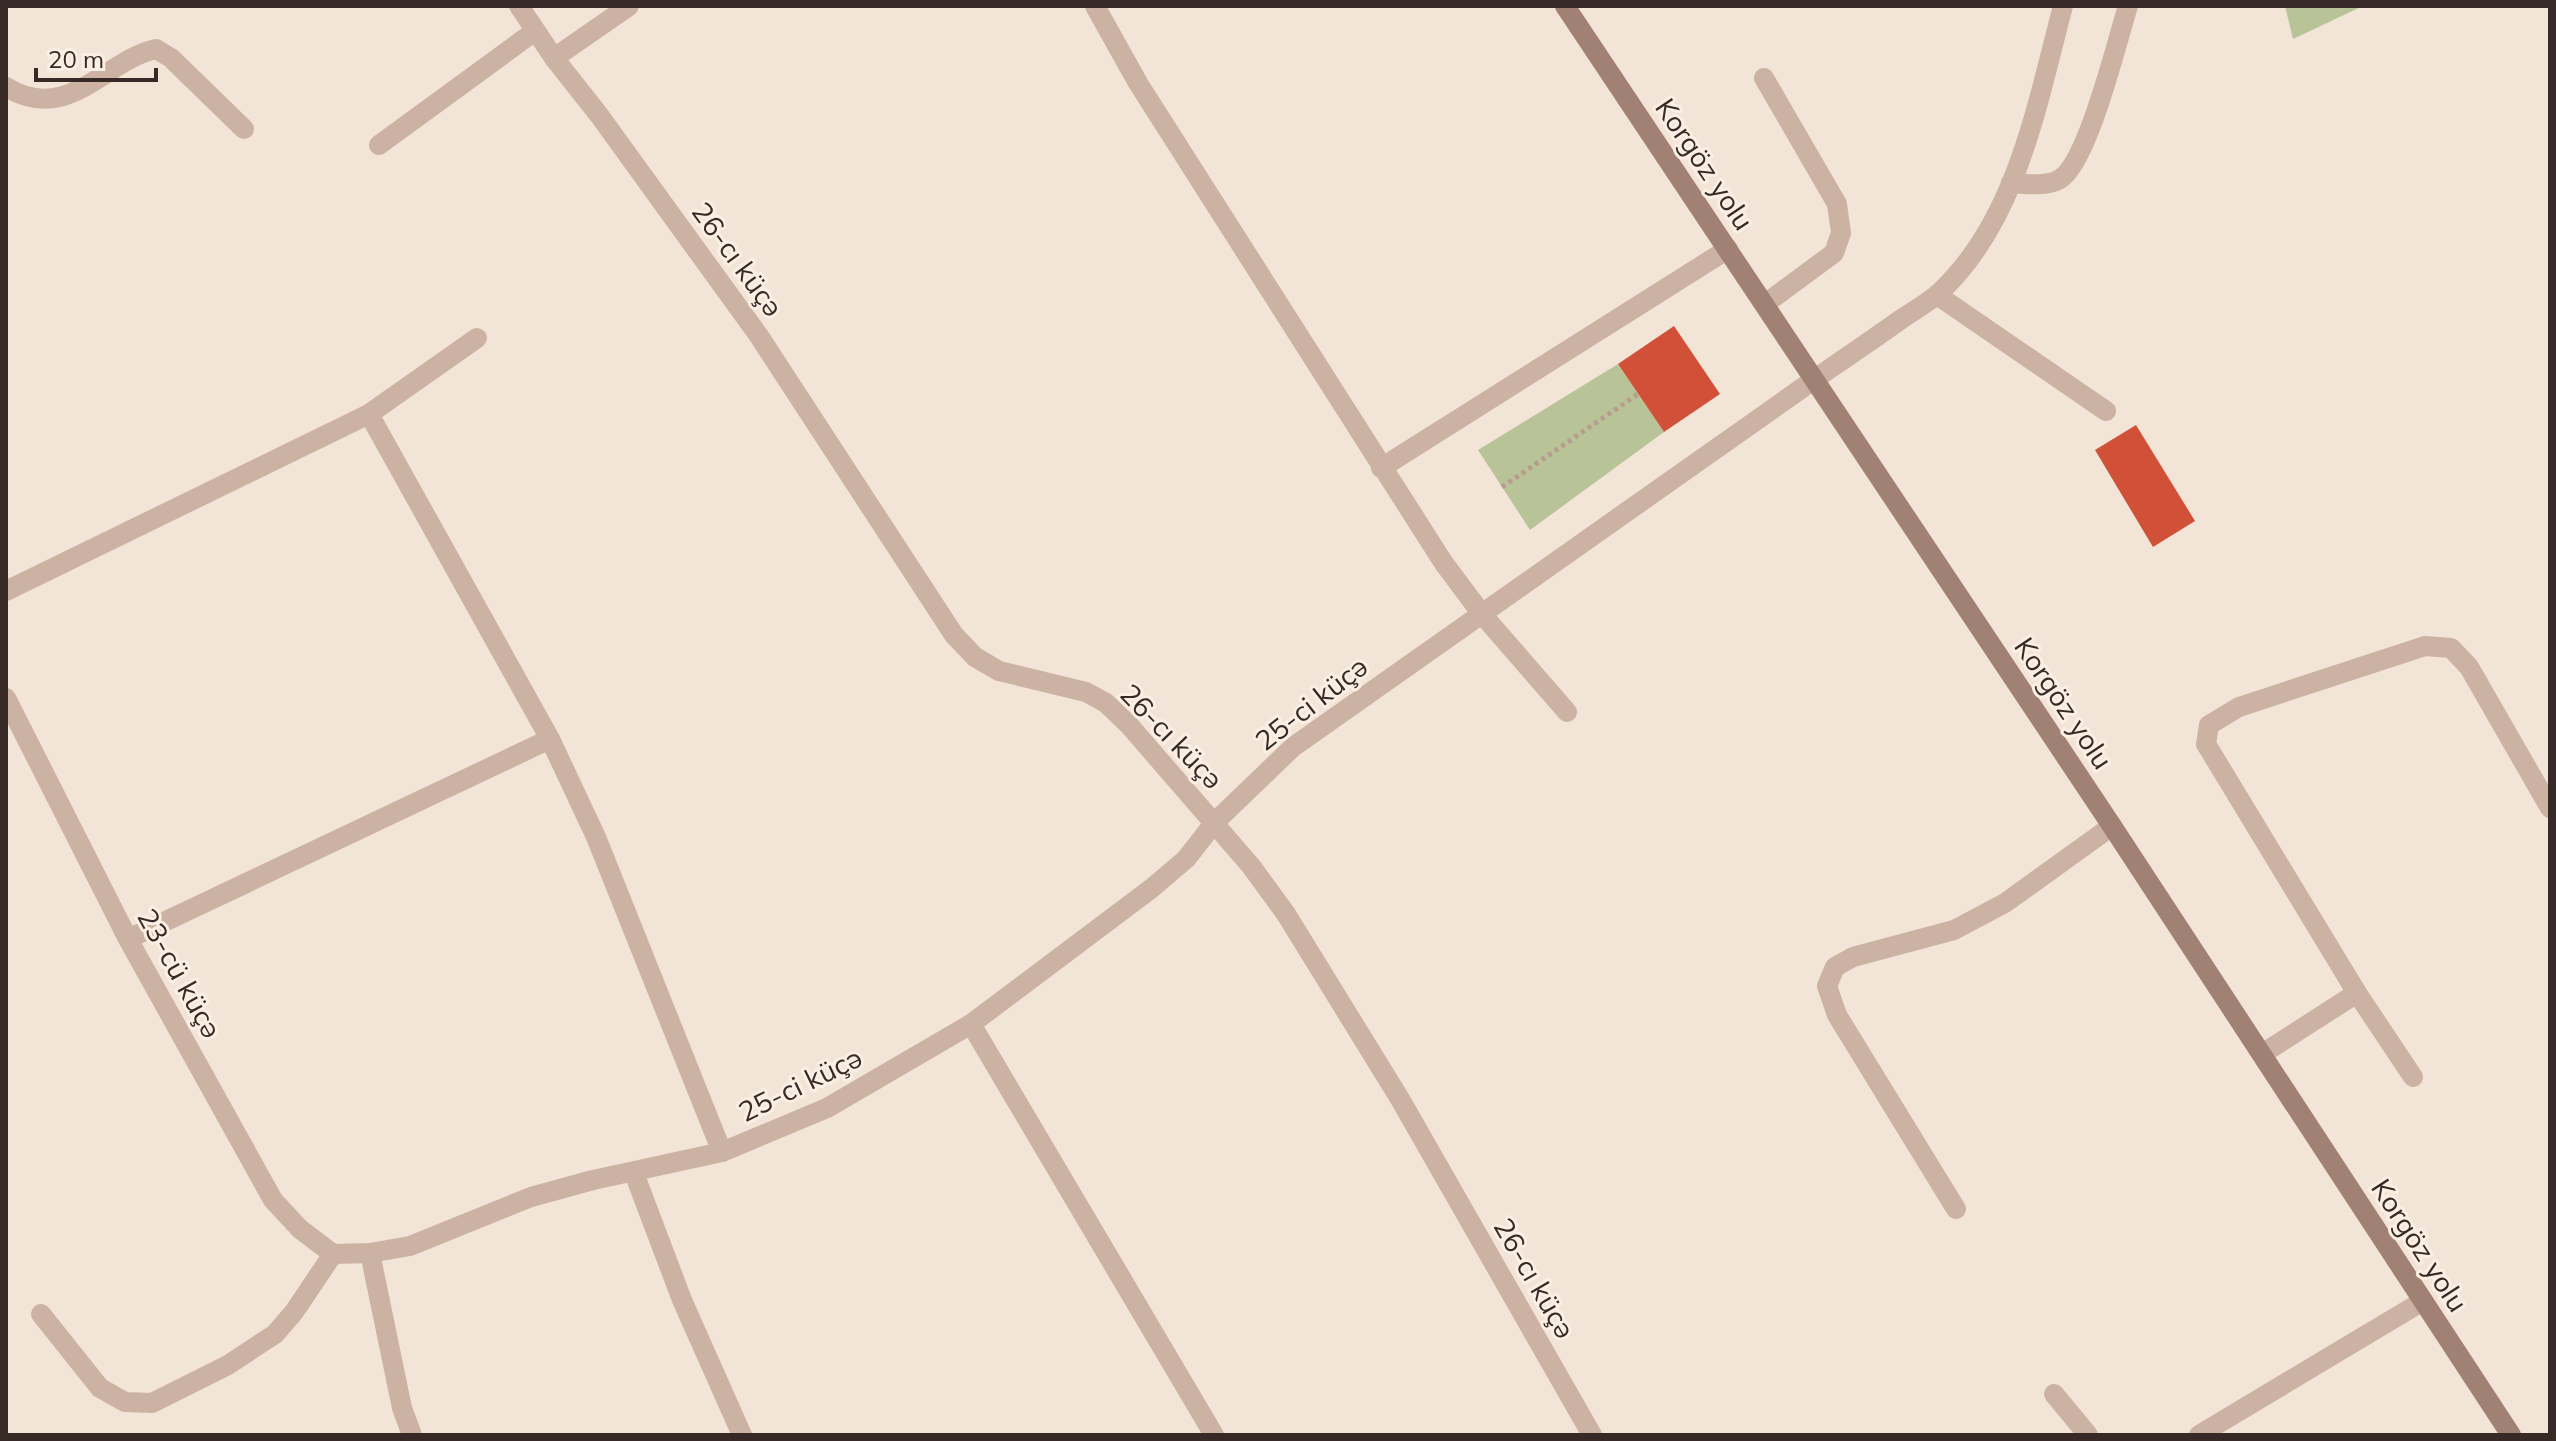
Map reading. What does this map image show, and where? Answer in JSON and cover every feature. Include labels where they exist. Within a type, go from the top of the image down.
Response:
[{"type":"main road","name":"Korgöz yolu","points":[[1565,6],[2112,826],[2511,1435]]},
{"type":"street","name":"26-cı küçə","points":[[519,6],[759,336],[954,635],[975,657],[999,671],[1086,692],[1106,703],[1215,822],[1286,914],[1436,1159],[1592,1435]]},
{"type":"street","points":[[554,58],[629,6]]},
{"type":"street","points":[[1095,6],[1138,83],[1443,562],[1481,613],[1567,712]]},
{"type":"street","name":"25-ci küçə","points":[[333,1254],[370,1253],[410,1246],[531,1197],[722,1152],[827,1108],[971,1024],[1186,859],[1215,822],[1293,747],[1937,295],[1974,253],[2011,183],[2036,109],[2063,6]]},
{"type":"street","points":[[2011,183],[2039,184],[2060,179],[2073,166],[2085,141],[2128,6]]},
{"type":"street","points":[[379,145],[535,31]]},
{"type":"street","points":[[6,87],[39,98],[59,96],[88,87],[140,53],[156,49],[171,58],[244,129]]},
{"type":"street","points":[[1764,78],[1837,204],[1841,233],[1834,253],[1765,304]]},
{"type":"street","points":[[1381,468],[1728,249]]},
{"type":"street","points":[[1937,295],[2106,411]]},
{"type":"street","points":[[6,591],[369,414],[477,338]]},
{"type":"street","points":[[369,414],[550,739],[596,837],[722,1152]]},
{"type":"street","points":[[2413,1077],[2357,993],[2206,744],[2209,725],[2239,707],[2425,646],[2451,648],[2469,667],[2550,808]]},
{"type":"street","name":"23-cü küçə","points":[[6,698],[128,939],[273,1200],[300,1229],[333,1254]]},
{"type":"street","points":[[128,939],[550,739]]},
{"type":"street","points":[[1956,1209],[1837,1015],[1827,986],[1835,967],[1853,957],[1954,930],[2005,903],[2112,826]]},
{"type":"street","points":[[2262,1054],[2357,993]]},
{"type":"street","points":[[971,1024],[1214,1435]]},
{"type":"street","points":[[634,1173],[682,1300],[742,1435]]},
{"type":"street","points":[[370,1253],[402,1408],[412,1435]]},
{"type":"street","points":[[41,1314],[100,1388],[125,1402],[152,1403],[228,1365],[275,1334],[294,1312],[333,1254]]},
{"type":"street","points":[[2199,1435],[2423,1301]]},
{"type":"street","points":[[2054,1394],[2088,1435]]},
{"type":"path","points":[[1502,487],[1638,394]]},
{"type":"green space","points":[[2285,6],[2363,6],[2293,39]]},
{"type":"green space","points":[[1618,364],[1664,432],[1530,530],[1478,450]]},
{"type":"building","points":[[1674,326],[1720,394],[1664,432],[1618,364]]},
{"type":"building","points":[[2136,425],[2195,521],[2153,547],[2095,450]]}]
